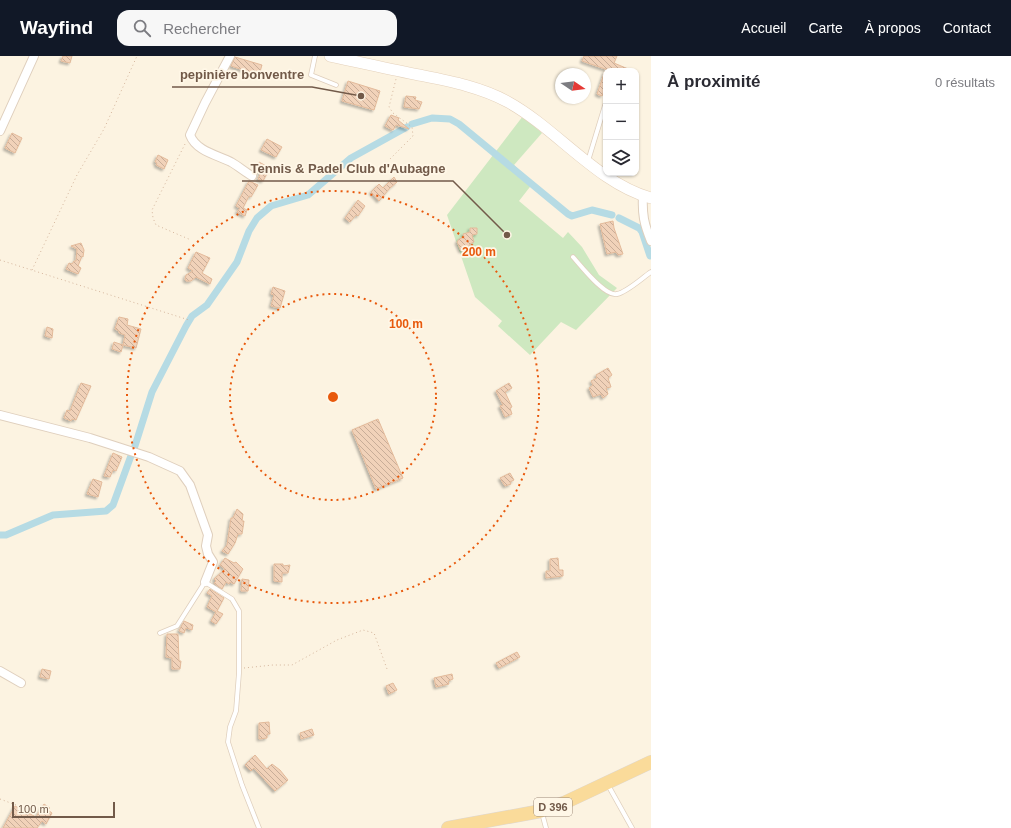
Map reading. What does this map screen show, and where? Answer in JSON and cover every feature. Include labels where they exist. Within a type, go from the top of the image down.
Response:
[{"type":"main road","points":[[330,56],[451,82],[482,91],[508,102],[533,118],[618,184],[647,197]]},
{"type":"main road","name":"D 396","points":[[448,828],[541,811],[566,802],[651,762]]},
{"type":"street","points":[[0,131],[34,56]]},
{"type":"street","points":[[230,56],[190,135],[193,142],[206,151],[232,163],[252,176]]},
{"type":"street","points":[[647,197],[642,212],[651,241]]},
{"type":"street","points":[[0,415],[90,438],[148,457],[180,471],[190,485],[208,535],[206,546],[208,554],[213,562],[205,582]]},
{"type":"street","points":[[0,671],[21,683]]},
{"type":"lane","points":[[315,56],[311,75],[336,85]]},
{"type":"lane","points":[[588,161],[605,104]]},
{"type":"lane","points":[[573,258],[596,282],[609,293],[614,295],[621,293],[651,272]]},
{"type":"lane","points":[[160,633],[177,626],[205,582],[232,599],[239,611],[239,668],[236,711],[230,727],[228,742],[242,785],[259,828]]},
{"type":"lane","points":[[607,783],[632,828]]},
{"type":"lane","points":[[541,811],[546,828]]},
{"type":"path","points":[[32,270],[77,175],[104,129],[137,56]]},
{"type":"path","points":[[390,159],[413,136],[412,127],[393,113],[389,107],[398,70]]},
{"type":"path","points":[[190,135],[152,210],[156,225],[191,240]]},
{"type":"path","points":[[0,260],[188,320]]},
{"type":"path","points":[[239,668],[292,665],[337,640],[363,630],[374,633],[388,669]]},
{"type":"path","points":[[0,799],[24,808]]},
{"type":"green space","points":[[523,116],[542,133],[514,165],[533,183],[519,201],[563,238],[568,232],[582,247],[599,275],[617,288],[576,330],[561,322],[530,355],[498,326],[502,321],[475,297],[447,215]]},
{"type":"building","points":[[63,56],[72,56],[70,63],[61,61]]},
{"type":"building","points":[[584,56],[617,56],[614,63],[626,68],[603,68],[582,61]]},
{"type":"building","points":[[235,57],[262,65],[259,75],[231,66]]},
{"type":"building","points":[[603,77],[603,94],[602,96],[597,94]]},
{"type":"building","points":[[348,81],[380,91],[374,110],[342,101]]},
{"type":"building","points":[[406,96],[416,97],[415,100],[422,102],[419,109],[404,107]]},
{"type":"building","points":[[391,115],[399,118],[398,120],[409,129],[396,125],[393,130],[385,126]]},
{"type":"building","points":[[12,133],[22,138],[15,153],[5,148]]},
{"type":"building","points":[[267,139],[282,147],[276,157],[261,150]]},
{"type":"building","points":[[158,155],[168,160],[164,169],[156,165],[157,163],[155,162]]},
{"type":"building","points":[[259,162],[270,168],[263,181],[258,179],[261,172],[256,170]]},
{"type":"building","points":[[394,177],[397,182],[379,201],[371,192],[379,184],[383,188]]},
{"type":"building","points":[[249,181],[258,185],[251,197],[249,196],[243,208],[247,210],[245,216],[237,212],[240,208],[236,206]]},
{"type":"building","points":[[358,200],[365,206],[358,216],[356,215],[350,222],[345,218]]},
{"type":"building","points":[[613,221],[623,254],[618,255],[616,252],[607,254],[600,224]]},
{"type":"building","points":[[470,228],[477,228],[477,234],[472,235],[474,242],[470,244],[468,248],[461,251],[457,242],[459,239],[464,237],[463,234],[470,232]]},
{"type":"building","points":[[81,243],[84,250],[83,257],[82,256],[78,266],[81,268],[78,274],[66,269],[69,263],[72,264],[76,261],[77,249],[71,246]]},
{"type":"building","points":[[196,252],[210,258],[202,273],[212,279],[210,284],[196,277],[191,281],[186,281],[185,279],[186,275],[193,271],[188,268]]},
{"type":"building","points":[[273,287],[285,291],[280,308],[271,306],[274,295],[271,294]]},
{"type":"building","points":[[119,317],[128,319],[127,325],[141,329],[136,348],[123,345],[125,335],[119,333],[119,331],[115,329]]},
{"type":"building","points":[[47,327],[53,329],[52,338],[45,336]]},
{"type":"building","points":[[114,342],[123,345],[121,352],[112,349]]},
{"type":"building","points":[[608,368],[612,375],[608,378],[611,387],[606,388],[608,394],[603,398],[601,394],[593,397],[589,388],[593,385],[591,381],[597,378],[596,375]]},
{"type":"building","points":[[81,383],[91,386],[76,420],[72,419],[71,421],[64,418],[67,410],[70,411]]},
{"type":"building","points":[[509,383],[512,388],[505,392],[512,407],[510,408],[512,414],[505,417],[500,406],[503,405],[496,391]]},
{"type":"building","points":[[378,419],[403,478],[376,489],[352,430]]},
{"type":"building","points":[[113,453],[122,457],[116,471],[113,470],[110,477],[104,476]]},
{"type":"building","points":[[510,473],[514,480],[510,482],[511,484],[505,486],[500,478]]},
{"type":"building","points":[[93,479],[102,482],[98,497],[87,494]]},
{"type":"building","points":[[237,509],[243,514],[242,521],[244,521],[242,534],[238,534],[235,543],[228,554],[222,551],[227,545],[231,518],[233,518]]},
{"type":"building","points":[[225,558],[234,563],[236,562],[243,569],[234,584],[230,582],[229,584],[226,582],[222,589],[214,583],[216,581],[214,579],[225,569],[220,565]]},
{"type":"building","points":[[558,558],[559,570],[563,570],[563,576],[546,578],[546,571],[550,571],[550,559]]},
{"type":"building","points":[[274,564],[283,564],[283,566],[290,565],[288,573],[282,573],[282,582],[274,581]]},
{"type":"building","points":[[242,579],[249,580],[248,591],[241,591]]},
{"type":"building","points":[[210,589],[224,598],[217,611],[223,614],[216,624],[211,621],[216,612],[207,607],[212,596],[207,593]]},
{"type":"building","points":[[184,621],[193,625],[192,630],[186,628],[184,633],[179,631]]},
{"type":"building","points":[[167,634],[178,634],[179,661],[181,661],[180,669],[172,669],[172,658],[166,657]]},
{"type":"building","points":[[517,652],[520,657],[499,668],[496,663]]},
{"type":"building","points":[[42,669],[51,671],[49,679],[40,677]]},
{"type":"building","points":[[452,674],[453,679],[448,681],[449,684],[436,687],[434,678]]},
{"type":"building","points":[[393,683],[397,690],[389,694],[386,686]]},
{"type":"building","points":[[269,722],[270,734],[267,734],[267,738],[259,739],[259,723]]},
{"type":"building","points":[[312,729],[314,735],[301,739],[300,733]]},
{"type":"building","points":[[255,755],[267,769],[272,764],[280,770],[288,780],[275,791],[254,768],[251,771],[245,765]]},
{"type":"building","points":[[44,804],[50,808],[48,810],[52,813],[46,824],[42,821],[37,828],[3,828],[15,806],[36,817]]},
{"type":"waterway","points":[[412,124],[432,118],[450,119],[459,124],[568,214],[572,216],[592,210],[612,215]]},
{"type":"waterway","points":[[134,449],[152,392],[186,326],[192,316],[207,305],[237,262],[249,231],[257,218],[271,206],[308,195],[351,158],[407,127]]},
{"type":"waterway","points":[[619,218],[639,228],[642,232],[650,256]]},
{"type":"waterway","points":[[0,535],[6,535],[53,515],[106,511],[113,505],[132,453]]},
{"type":"place","name":"pepinière bonventre","points":[[361,96]]},
{"type":"place","name":"Tennis & Padel Club d'Aubagne","points":[[507,235]]}]
